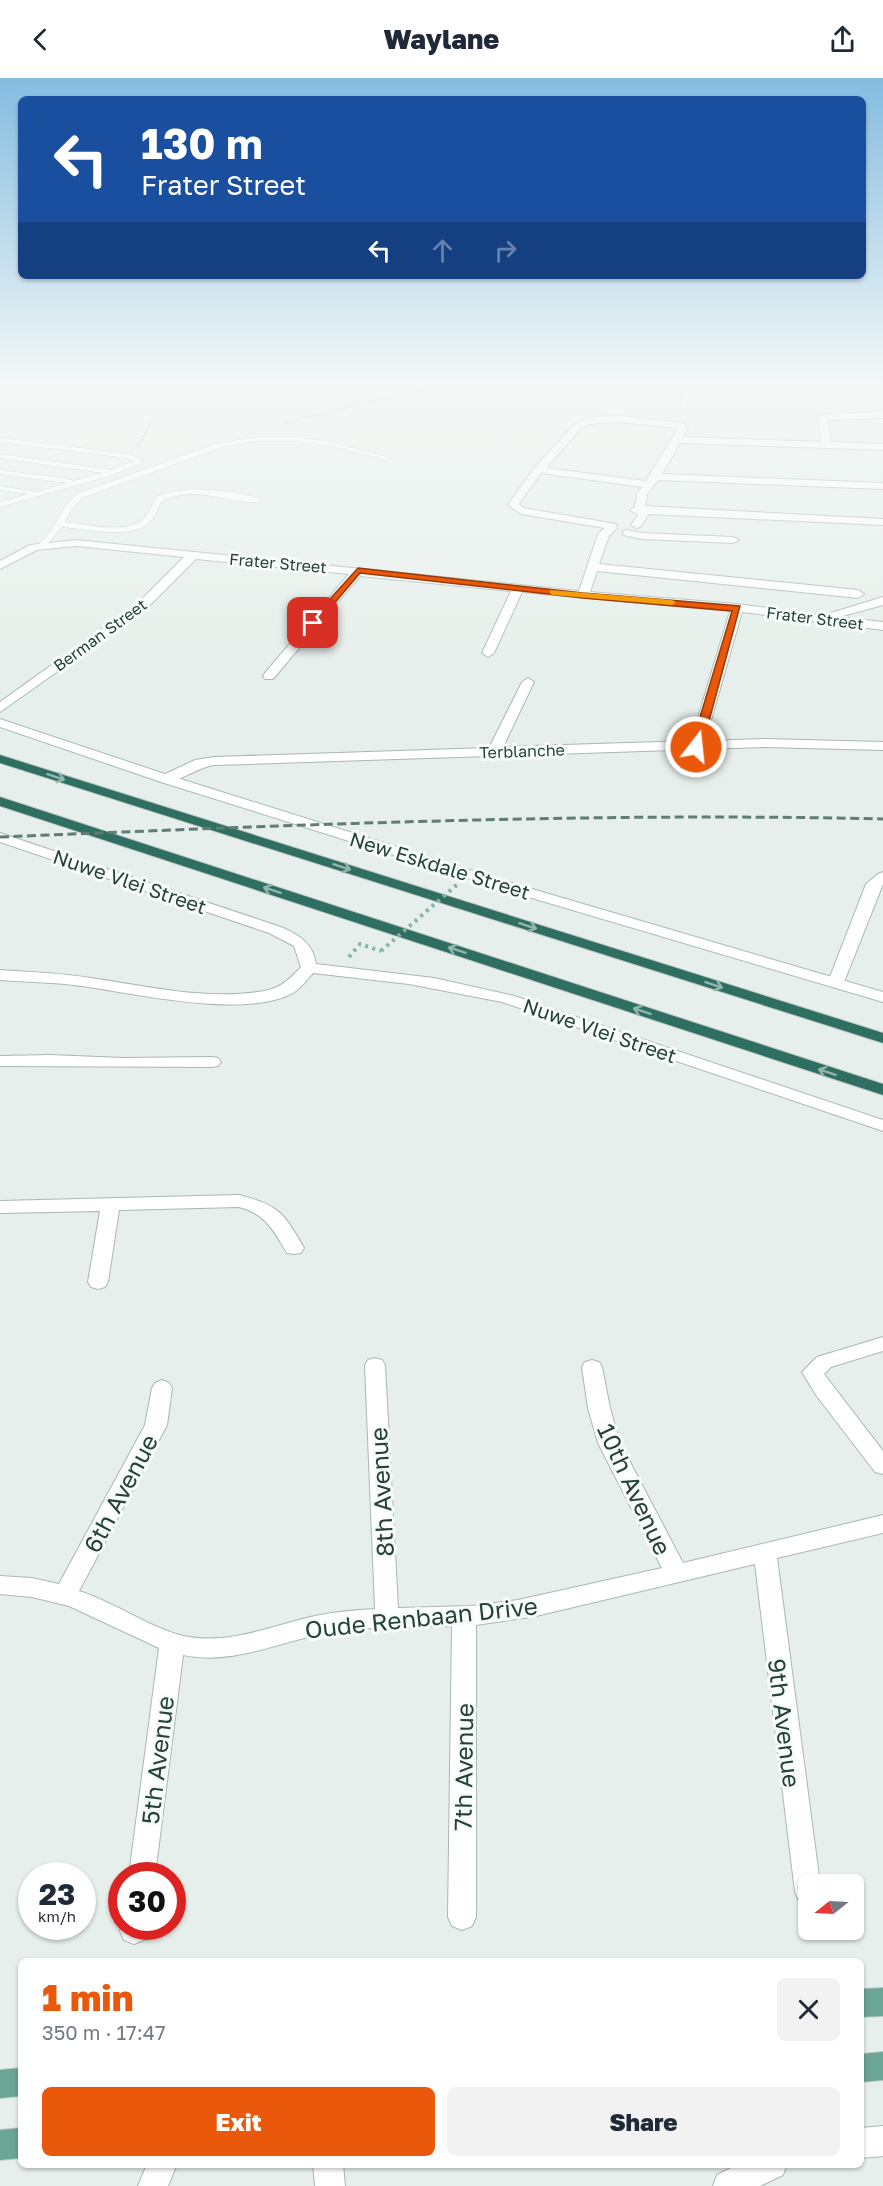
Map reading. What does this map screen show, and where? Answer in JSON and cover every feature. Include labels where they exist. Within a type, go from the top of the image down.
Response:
[{"type":"highway","points":[[0,759],[883,1038]]},
{"type":"highway","points":[[0,801],[883,1090]]},
{"type":"main road","points":[[864,2003],[883,2002]]},
{"type":"main road","points":[[864,2067],[883,2066]]},
{"type":"main road","points":[[0,2084],[18,2082]]},
{"type":"main road","points":[[0,2145],[18,2143]]},
{"type":"street","points":[[530,480],[513,504],[515,508],[625,528],[642,536],[733,540]]},
{"type":"street","points":[[646,480],[883,486]]},
{"type":"street","points":[[583,596],[602,545],[643,518],[640,509],[642,495],[652,481]]},
{"type":"street","points":[[640,509],[883,522]]},
{"type":"street","name":"Frater Street","points":[[0,566],[28,549],[42,545],[76,543],[583,596],[737,608],[883,626]]},
{"type":"street","name":"Berman Street","points":[[0,708],[142,606],[193,555]]},
{"type":"street","points":[[594,567],[858,594]]},
{"type":"street","points":[[269,676],[358,571]]},
{"type":"street","points":[[488,653],[518,588]]},
{"type":"street","points":[[821,619],[883,601]]},
{"type":"street","points":[[696,747],[737,608]]},
{"type":"street","points":[[494,752],[528,682]]},
{"type":"street","name":"New Eskdale Street","points":[[0,723],[166,779],[510,887],[883,997]]},
{"type":"street","name":"Terblanche","points":[[166,779],[201,763],[214,761],[785,743],[883,746]]},
{"type":"street","name":"Nuwe Vlei Street","points":[[0,837],[275,930],[302,943],[307,951],[309,968],[422,979],[462,987],[519,1003],[883,1126]]},
{"type":"street","points":[[836,982],[874,884],[883,877]]},
{"type":"street","points":[[0,975],[70,979],[157,992],[234,999],[264,997],[287,990],[309,968]]},
{"type":"street","points":[[0,1061],[212,1062]]},
{"type":"street","points":[[0,1207],[226,1201],[254,1204],[276,1215],[294,1248]]},
{"type":"street","points":[[98,1282],[110,1204]]},
{"type":"street","points":[[883,1344],[824,1362],[812,1372],[823,1390],[883,1466]]},
{"type":"street","name":"8th Avenue","points":[[375,1365],[387,1618]]},
{"type":"street","name":"10th Avenue","points":[[592,1366],[598,1408],[609,1443],[676,1574]]},
{"type":"street","name":"6th Avenue","points":[[66,1594],[156,1425],[162,1388]]},
{"type":"street","name":"Oude Renbaan Drive","points":[[0,1585],[41,1588],[66,1594],[172,1644],[202,1649],[221,1649],[274,1638],[308,1626],[387,1618],[464,1616],[536,1607],[883,1524]]},
{"type":"street","name":"9th Avenue","points":[[765,1554],[805,1874]]},
{"type":"street","name":"7th Avenue","points":[[462,1917],[464,1616]]},
{"type":"street","name":"5th Avenue","points":[[144,1862],[172,1644]]},
{"type":"street","points":[[864,2143],[883,2141]]},
{"type":"street","points":[[153,2186],[160,2168]]},
{"type":"street","points":[[328,2168],[330,2186]]},
{"type":"street","points":[[728,2186],[764,2168]]},
{"type":"lane","points":[[64,480],[77,482]]},
{"type":"lane","points":[[0,505],[83,480]]},
{"type":"lane","points":[[42,545],[60,524],[75,500],[87,492],[121,480]]},
{"type":"lane","points":[[0,488],[39,493]]},
{"type":"lane","points":[[60,524],[114,529],[132,528],[148,520],[159,499],[174,493],[203,492],[258,500]]},
{"type":"path","points":[[345,962],[360,944],[381,951],[460,882]]},
{"type":"railway","points":[[0,837],[551,818],[883,819]]},
{"type":"slow traffic","points":[[553,592],[672,602]]},
{"type":"route","points":[[313,623],[358,571],[583,596],[737,608],[696,747]]}]
